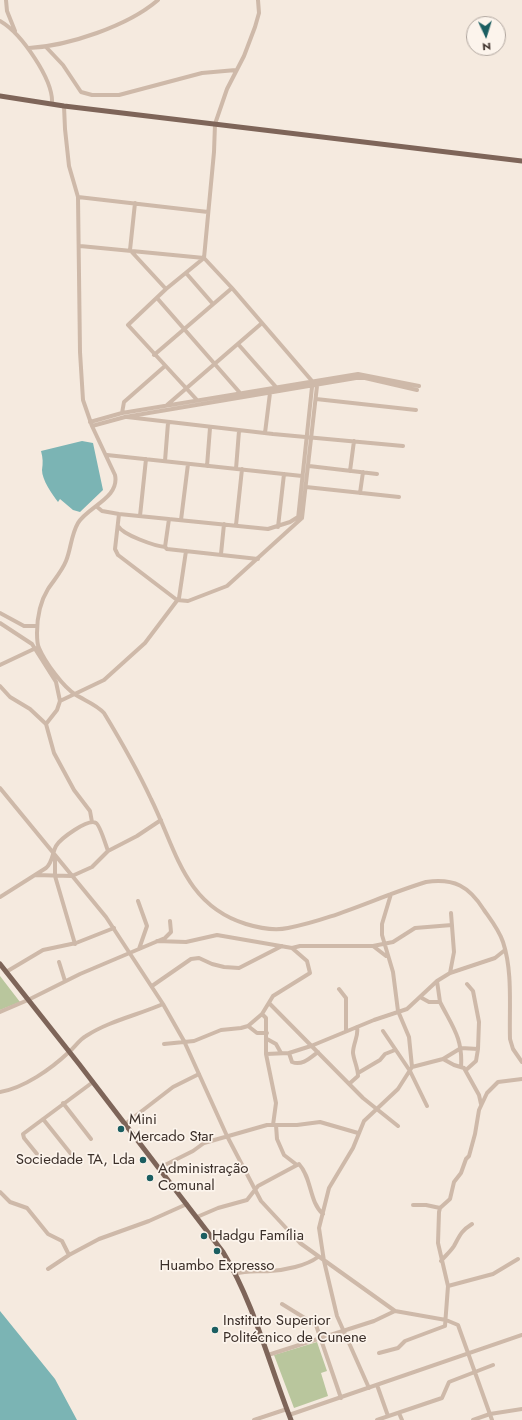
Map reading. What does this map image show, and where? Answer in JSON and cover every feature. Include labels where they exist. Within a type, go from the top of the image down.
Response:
[{"type":"main road","points":[[0,96],[64,106],[522,161]]},
{"type":"main road","points":[[0,964],[93,1082],[197,1217],[222,1252],[235,1274],[268,1355],[290,1418]]},
{"type":"street","points":[[6,0],[7,11],[15,33]]},
{"type":"street","points":[[29,48],[65,44],[95,34],[132,17],[158,0]]},
{"type":"street","points":[[197,400],[186,390],[128,325],[166,289],[204,258],[214,152],[215,124],[227,89],[244,56],[255,27],[259,13],[258,0]]},
{"type":"street","points":[[0,21],[15,33],[29,48],[51,88],[53,96],[52,104]]},
{"type":"street","points":[[46,47],[63,65],[81,92],[92,95],[120,95],[202,73],[236,70]]},
{"type":"street","points":[[46,724],[57,710],[60,702],[56,682],[36,648],[40,606],[48,590],[66,562],[78,523],[88,511],[110,493],[116,483],[107,455],[91,424],[83,400],[81,366],[80,246],[77,217],[78,197],[70,166],[64,129],[64,106]]},
{"type":"street","points":[[78,197],[208,212]]},
{"type":"street","points":[[135,203],[130,250],[166,289]]},
{"type":"street","points":[[80,246],[204,258],[232,288],[312,382]]},
{"type":"street","points":[[186,273],[213,304]]},
{"type":"street","points":[[154,355],[232,288]]},
{"type":"street","points":[[157,298],[241,394]]},
{"type":"street","points":[[166,406],[262,323]]},
{"type":"street","points":[[238,344],[276,387]]},
{"type":"street","points":[[124,415],[124,402],[165,366]]},
{"type":"street","points":[[91,424],[124,415],[197,400],[364,374],[418,388],[365,378],[124,415]]},
{"type":"street","points":[[119,514],[115,549],[118,555],[177,600],[188,601],[226,586],[299,519],[309,466],[316,398],[315,386]]},
{"type":"street","points":[[299,519],[306,437],[315,386]]},
{"type":"street","points":[[264,433],[270,393]]},
{"type":"street","points":[[316,398],[416,410]]},
{"type":"street","points":[[124,415],[168,423],[210,428],[403,446]]},
{"type":"street","points":[[165,462],[168,423]]},
{"type":"street","points":[[207,466],[210,428]]},
{"type":"street","points":[[236,469],[239,431]]},
{"type":"street","points":[[350,471],[354,441]]},
{"type":"street","points":[[107,455],[302,476]]},
{"type":"street","points":[[140,516],[146,460]]},
{"type":"street","points":[[181,520],[188,464]]},
{"type":"street","points":[[309,466],[377,474]]},
{"type":"street","points":[[236,526],[242,470]]},
{"type":"street","points":[[360,493],[362,472]]},
{"type":"street","points":[[278,527],[284,474]]},
{"type":"street","points":[[306,487],[399,497]]},
{"type":"street","points":[[96,506],[102,511],[119,514],[268,529],[299,519]]},
{"type":"street","points":[[165,547],[169,519]]},
{"type":"street","points":[[221,554],[224,524]]},
{"type":"street","points":[[118,526],[122,531],[140,538],[150,544],[165,547],[167,549],[258,558]]},
{"type":"street","points":[[60,702],[104,680],[145,643],[179,598],[186,551]]},
{"type":"street","points":[[0,613],[24,626],[37,626]]},
{"type":"street","points":[[0,623],[31,642],[65,686],[76,695],[98,707],[104,713],[161,820],[189,883],[216,909],[240,922],[265,929],[287,928],[311,922],[431,881],[446,882],[462,886],[475,897],[499,932],[508,966],[510,1040],[513,1049],[522,1062]]},
{"type":"street","points":[[0,665],[36,648]]},
{"type":"street","points":[[0,686],[10,697],[30,709],[46,724],[54,753],[74,790],[90,811],[92,822]]},
{"type":"street","points":[[0,788],[114,928],[152,986],[184,1041],[227,1136],[255,1192],[286,1230],[318,1257],[395,1311],[446,1320],[458,1325],[476,1371],[492,1420]]},
{"type":"street","points":[[36,875],[72,876],[92,867],[108,851],[137,836],[161,820]]},
{"type":"street","points":[[0,897],[17,885],[36,875],[49,865],[60,841],[84,824],[92,822],[98,825],[108,851]]},
{"type":"street","points":[[54,854],[55,876],[75,944]]},
{"type":"street","points":[[369,1388],[337,1316],[324,1261],[319,1228],[331,1184],[348,1156],[364,1120],[398,1089],[411,1069],[409,1037],[398,1011],[396,986],[382,935],[382,924],[391,894]]},
{"type":"street","points":[[138,901],[147,926],[139,949]]},
{"type":"street","points":[[450,973],[454,952],[451,913]]},
{"type":"street","points":[[0,1012],[28,1000],[65,981],[168,936],[171,932],[170,921]]},
{"type":"street","points":[[157,941],[186,942],[217,935],[292,948],[300,946],[373,946],[393,942],[415,928],[452,925]]},
{"type":"street","points":[[6,972],[43,950],[75,944],[114,928]]},
{"type":"street","points":[[152,986],[191,958],[199,958],[212,964],[224,967],[239,968],[282,946]]},
{"type":"street","points":[[373,946],[382,951],[388,958]]},
{"type":"street","points":[[164,1044],[196,1040],[221,1030],[248,1026],[262,1014],[273,996],[310,973],[307,961],[292,948]]},
{"type":"street","points":[[266,1054],[289,1053],[311,1046],[346,1031],[407,1009],[436,981],[450,973],[495,958],[505,950]]},
{"type":"street","points":[[59,962],[65,981]]},
{"type":"street","points":[[436,981],[440,1002],[455,1029],[461,1048],[461,1067]]},
{"type":"street","points":[[466,1070],[476,1061],[478,1049],[478,1017],[473,991],[467,984]]},
{"type":"street","points":[[339,989],[346,998],[346,1031]]},
{"type":"street","points":[[420,998],[429,1002],[440,1002]]},
{"type":"street","points":[[269,1003],[363,1098],[398,1126]]},
{"type":"street","points":[[0,1092],[11,1090],[48,1069],[69,1052],[78,1041],[97,1030],[163,1004]]},
{"type":"street","points":[[262,1014],[266,1018],[267,1039],[265,1047],[276,1099],[275,1125],[277,1139],[284,1155],[300,1166],[308,1180],[318,1208],[323,1214]]},
{"type":"street","points":[[248,1026],[258,1032],[267,1032]]},
{"type":"street","points":[[357,1027],[358,1035],[355,1041],[354,1055],[358,1073]]},
{"type":"street","points":[[383,1031],[395,1050],[411,1069],[427,1106]]},
{"type":"street","points":[[267,1039],[276,1044],[281,1053]]},
{"type":"street","points":[[411,1069],[443,1059],[461,1048],[478,1049]]},
{"type":"street","points":[[349,1084],[358,1076],[358,1073],[377,1062],[385,1054],[395,1050]]},
{"type":"street","points":[[289,1053],[292,1062],[299,1063],[306,1061],[318,1052]]},
{"type":"street","points":[[443,1059],[466,1070],[479,1095],[481,1104]]},
{"type":"street","points":[[125,1124],[173,1087],[199,1074]]},
{"type":"street","points":[[379,1353],[398,1348],[405,1341],[442,1328],[446,1320],[448,1286],[438,1243],[440,1208],[450,1198],[454,1182],[461,1173],[466,1159],[469,1156],[481,1104],[487,1093],[498,1082],[522,1079]]},
{"type":"street","points":[[37,1154],[24,1138],[23,1134],[93,1082]]},
{"type":"street","points":[[64,1103],[91,1139]]},
{"type":"street","points":[[43,1119],[71,1154]]},
{"type":"street","points":[[159,1168],[194,1151],[204,1143],[259,1126],[320,1122],[358,1133]]},
{"type":"street","points":[[197,1217],[222,1206],[246,1200],[255,1192],[258,1186],[297,1164]]},
{"type":"street","points":[[0,1192],[10,1202],[24,1206],[29,1210],[48,1234],[62,1241],[69,1255]]},
{"type":"street","points":[[48,1269],[69,1255],[114,1233],[148,1222],[187,1204]]},
{"type":"street","points":[[413,1205],[426,1205],[440,1208]]},
{"type":"street","points":[[441,1261],[454,1246],[458,1236],[472,1224]]},
{"type":"street","points":[[235,1274],[244,1272],[275,1271],[308,1263],[318,1257]]},
{"type":"street","points":[[448,1286],[493,1274],[518,1259]]},
{"type":"street","points":[[282,1304],[314,1322],[321,1337],[341,1398]]},
{"type":"street","points":[[268,1355],[374,1321],[395,1311]]},
{"type":"street","points":[[290,1418],[377,1385],[522,1335]]},
{"type":"street","points":[[377,1420],[442,1398],[449,1382],[493,1365]]},
{"type":"street","points":[[377,1385],[388,1416]]},
{"type":"street","points":[[254,1420],[287,1409]]},
{"type":"street","points":[[473,1420],[490,1414],[522,1409]]},
{"type":"street","points":[[399,1413],[402,1420]]},
{"type":"green space","points":[[0,976],[20,1002],[0,1010]]},
{"type":"green space","points":[[317,1342],[327,1371],[321,1373],[328,1396],[294,1408],[274,1355]]},
{"type":"water","points":[[82,441],[93,443],[103,490],[80,512],[73,510],[60,499],[58,502],[50,491],[42,474],[43,460],[41,451]]},
{"type":"water","points":[[0,1311],[55,1379],[77,1420],[0,1420]]},
{"type":"place","name":"Mini Mercado Star","points":[[121,1129]]},
{"type":"place","name":"Sociedade TA, Lda","points":[[143,1160]]},
{"type":"place","name":"Administração Comunal","points":[[150,1178]]},
{"type":"place","name":"Hadgu Família","points":[[204,1236]]},
{"type":"place","name":"Huambo Expresso","points":[[217,1251]]},
{"type":"place","name":"Instituto Superior Politécnico de Cunene","points":[[215,1330]]}]
